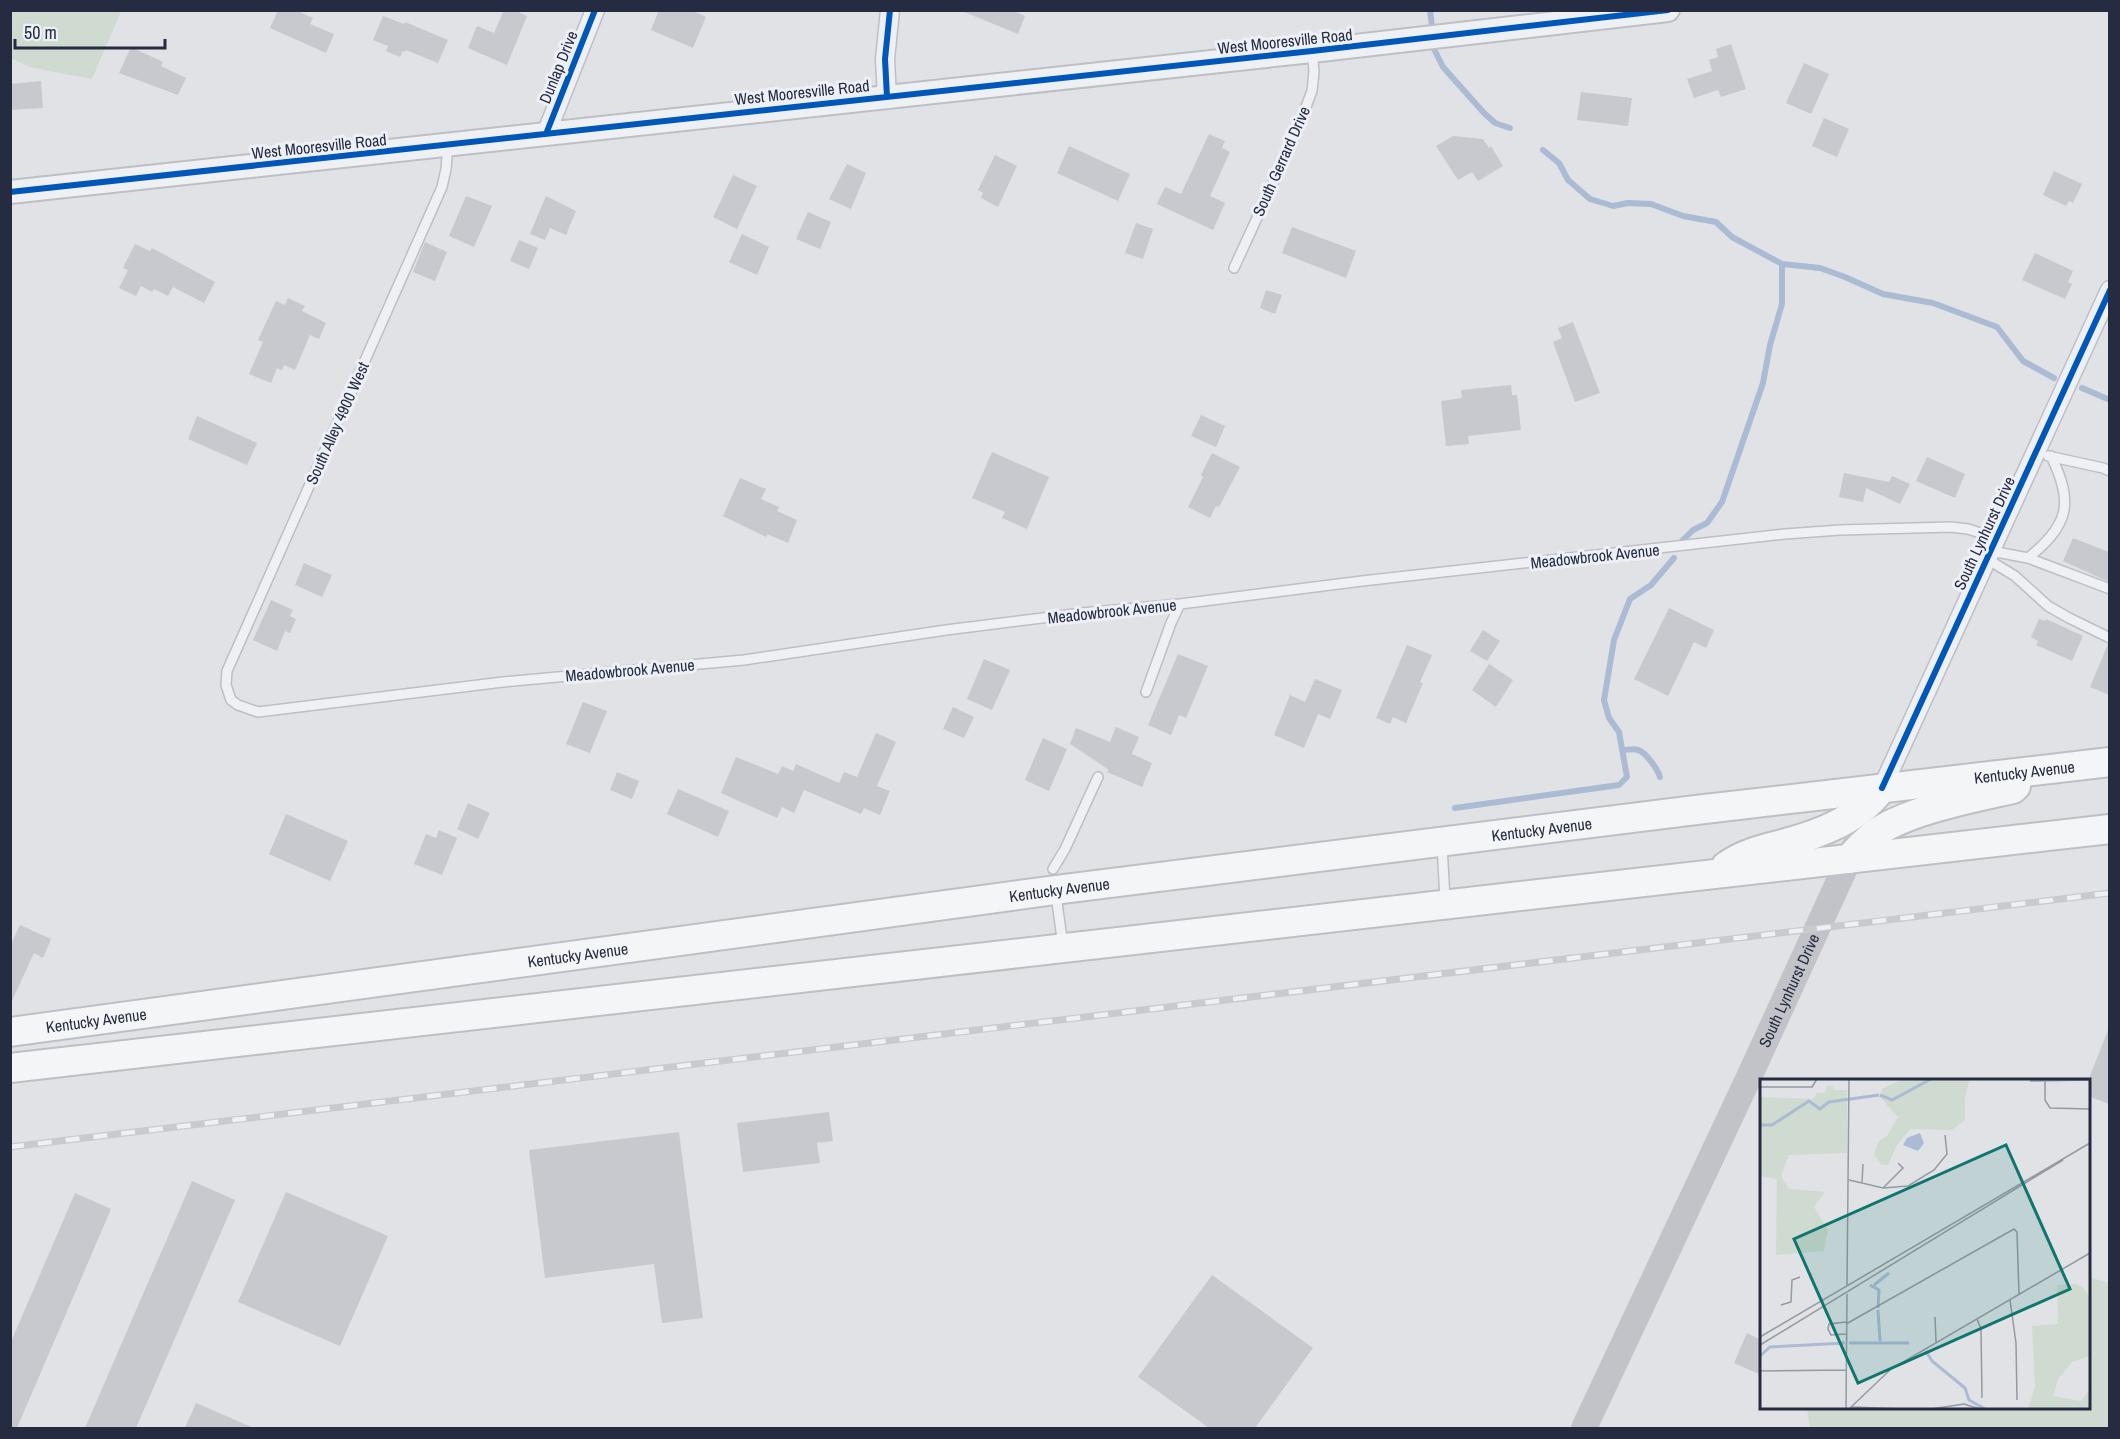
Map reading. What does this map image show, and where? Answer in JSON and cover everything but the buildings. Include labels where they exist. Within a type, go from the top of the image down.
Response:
[{"type":"main road","name":"Kentucky Avenue","points":[[10,1032],[1054,880],[1442,842],[2109,762]]},
{"type":"main road","points":[[1849,859],[1872,835],[1888,825],[1943,807],[2013,789],[2035,770]]},
{"type":"main road","name":"South Lynhurst Drive","points":[[1584,1428],[1882,788]]},
{"type":"main road","points":[[1711,875],[1733,860],[1751,852],[1803,838],[1835,826],[1864,807],[1882,788]]},
{"type":"main road","points":[[10,1068],[2109,829]]},
{"type":"street","name":"Dunlap Drive","points":[[546,134],[596,10]]},
{"type":"street","points":[[887,97],[885,41],[890,10]]},
{"type":"street","name":"West Mooresville Road","points":[[10,192],[1312,51],[1668,10]]},
{"type":"street","name":"South Lynhurst Drive","points":[[1882,788],[1991,550],[2043,454],[2109,290]]},
{"type":"lane","name":"South Gerrard Drive","points":[[1234,268],[1296,133],[1312,91],[1314,71],[1312,51]]},
{"type":"lane","name":"South Alley 4900 West","points":[[231,700],[226,685],[227,671],[442,188],[448,145]]},
{"type":"lane","points":[[2043,454],[2109,471]]},
{"type":"lane","points":[[2028,558],[2046,544],[2052,536],[2063,511],[2065,494],[2062,480],[2043,454]]},
{"type":"lane","name":"Meadowbrook Avenue","points":[[231,700],[258,712],[503,682],[744,660],[1082,613],[1180,604],[1362,581],[1817,531],[1951,527],[1968,529],[1991,550]]},
{"type":"lane","points":[[1991,550],[2028,558],[2109,589]]},
{"type":"lane","points":[[1991,550],[2014,576],[2048,606],[2109,638]]},
{"type":"lane","points":[[1146,692],[1171,622],[1180,604]]},
{"type":"lane","points":[[1064,949],[1054,880],[1065,849],[1098,777]]},
{"type":"lane","points":[[1442,842],[1446,906]]},
{"type":"shaded area","points":[[10,11],[121,11],[92,79],[29,67],[11,58]]},
{"type":"shaded area","points":[[2090,1277],[2109,1283],[2109,1428],[1810,1428],[1807,1409],[2090,1409]]},
{"type":"waterway","points":[[1430,10],[1432,26]]},
{"type":"waterway","points":[[1434,49],[1443,67],[1484,113],[1495,123],[1510,128]]},
{"type":"waterway","points":[[1543,150],[1559,163],[1568,180],[1590,199],[1613,206],[1628,203],[1651,204],[1683,216],[1716,222],[1732,237],[1782,264],[1820,268],[1883,294],[1933,303],[1997,327],[2023,361],[2054,378]]},
{"type":"waterway","points":[[1681,542],[1693,530],[1707,523],[1722,502],[1763,383],[1770,345],[1782,304],[1782,264]]},
{"type":"waterway","points":[[2082,388],[2110,400]]},
{"type":"waterway","points":[[1455,808],[1619,785],[1627,777],[1619,732],[1609,718],[1604,700],[1614,640],[1630,599],[1651,585],[1674,558]]},
{"type":"waterway","points":[[1623,750],[1641,751],[1660,777]]},
{"type":"railway","points":[[10,1147],[2110,893]]},
{"type":"cycle path","points":[[546,134],[595,10]]},
{"type":"cycle path","points":[[887,97],[885,59],[890,10]]},
{"type":"cycle path","points":[[10,192],[1312,51],[1668,10]]},
{"type":"cycle path","points":[[1882,788],[2110,290]]}]
